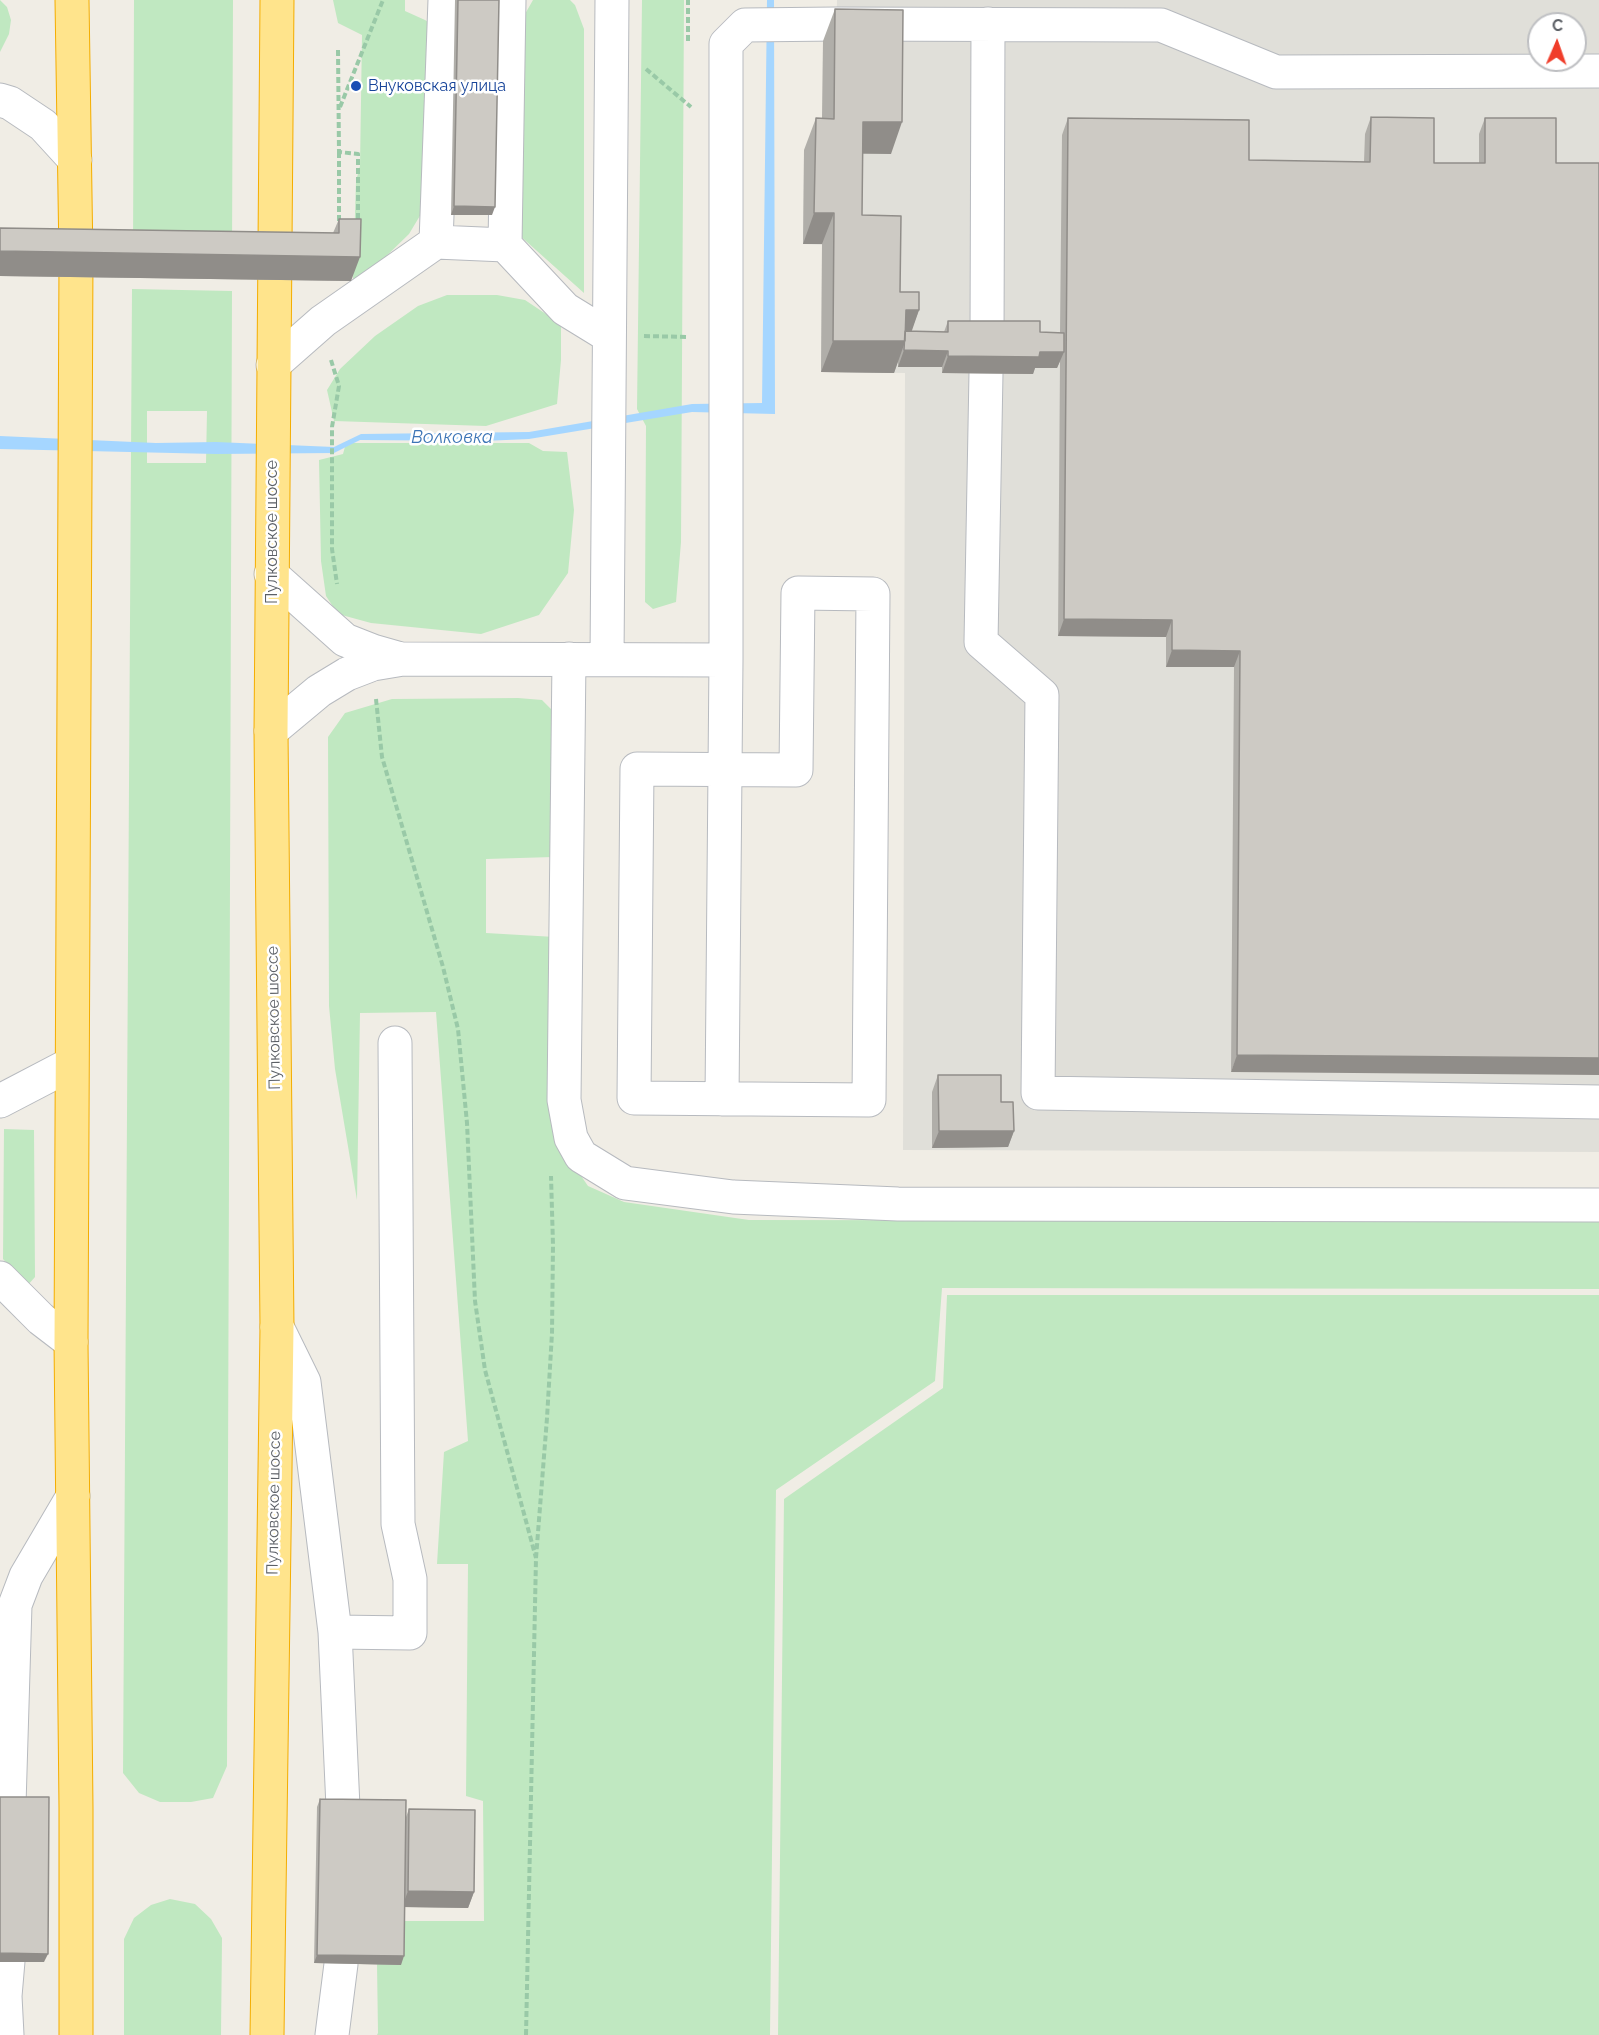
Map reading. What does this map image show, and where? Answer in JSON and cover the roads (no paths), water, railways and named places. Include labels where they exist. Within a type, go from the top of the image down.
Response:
[{"type":"highway","points":[[72,0],[75,160],[71,1342],[74,1496],[76,2035]]},
{"type":"highway","name":"Пулковское шоссе","points":[[267,2035],[277,1328],[271,574],[277,0]]},
{"type":"street","points":[[436,243],[444,0]]},
{"type":"street","points":[[509,0],[505,245],[565,309],[609,336]]},
{"type":"street","points":[[607,659],[612,0]]},
{"type":"street","points":[[987,338],[988,24]]},
{"type":"street","points":[[722,1099],[726,660],[726,44],[745,25],[1161,25],[1276,72],[1599,71]]},
{"type":"street","points":[[0,100],[10,103],[43,125],[75,160]]},
{"type":"street","points":[[273,365],[323,321],[436,243],[505,245]]},
{"type":"street","points":[[986,373],[981,642],[1042,695],[1038,1093],[1599,1102]]},
{"type":"street","points":[[271,574],[345,640],[373,651],[388,661]]},
{"type":"street","points":[[798,593],[873,594],[869,1101],[722,1099],[634,1098],[636,769],[796,770],[798,593]]},
{"type":"street","points":[[569,659],[564,1100],[571,1138],[581,1156],[626,1183],[733,1197],[898,1204],[1599,1205]]},
{"type":"street","points":[[271,732],[319,691],[347,674],[388,661],[726,660]]},
{"type":"street","points":[[335,1632],[410,1634],[410,1579],[398,1524],[395,1043]]},
{"type":"street","points":[[0,1101],[71,1064]]},
{"type":"street","points":[[0,1278],[41,1319],[71,1342]]},
{"type":"street","points":[[277,1328],[304,1382],[335,1632],[343,1807]]},
{"type":"street","points":[[9,1806],[15,1605],[26,1576],[74,1496]]},
{"type":"street","points":[[7,2035],[5,1996],[8,1961]]},
{"type":"street","points":[[332,2035],[341,1964]]},
{"type":"water","name":"Волковка","points":[[767,0],[774,0],[775,414],[692,412],[529,439],[360,440],[334,453],[216,454],[0,449],[0,436],[156,443],[216,442],[334,447],[361,434],[529,432],[692,404],[762,403]]},
{"type":"place","name":"Внуковская улица","points":[[356,86]]}]
